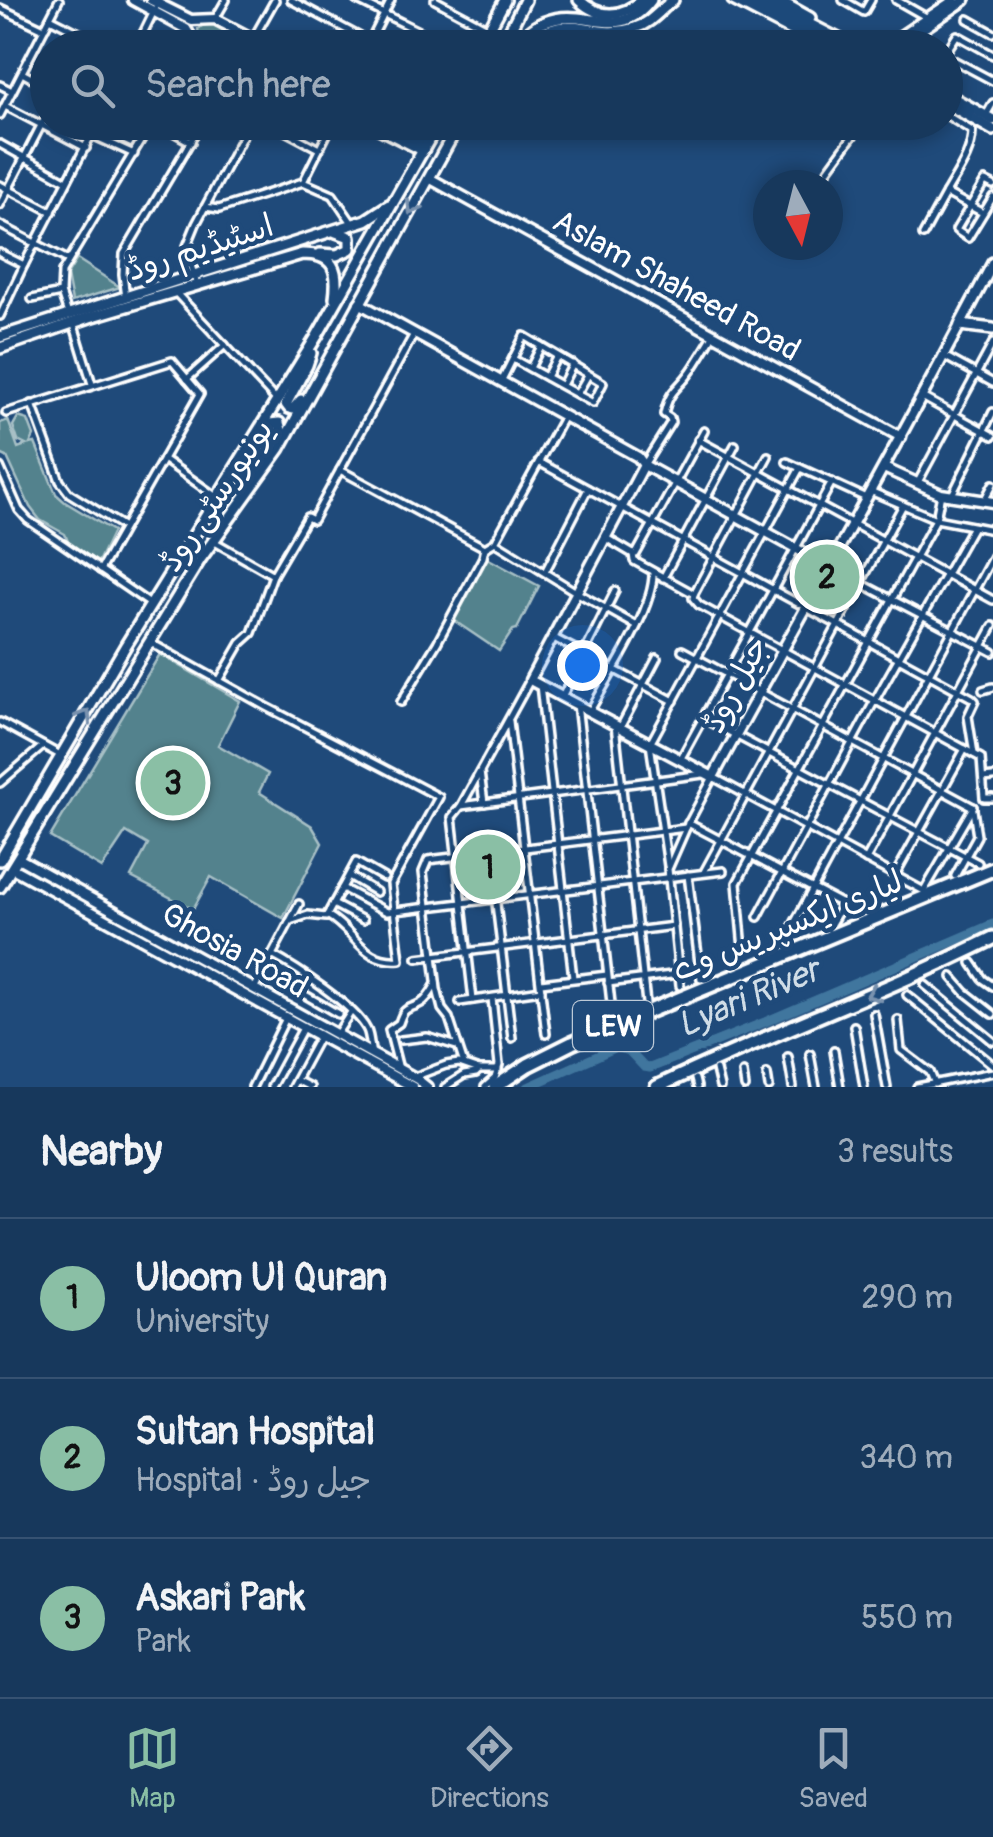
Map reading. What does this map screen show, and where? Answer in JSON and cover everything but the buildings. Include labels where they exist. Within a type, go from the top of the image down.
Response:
[{"type":"highway","name":"لیاری ایکسپریس وے","points":[[495,1087],[572,1042],[993,869]]},
{"type":"highway","name":"LEW","points":[[656,1087],[738,1048],[910,979],[993,938]]},
{"type":"main road","points":[[489,29],[505,0]]},
{"type":"main road","points":[[509,30],[525,0]]},
{"type":"main road","points":[[580,0],[601,14],[627,11],[642,0]]},
{"type":"main road","points":[[530,30],[548,20],[571,17],[625,22],[652,0]]},
{"type":"main road","points":[[626,30],[646,24],[672,0]]},
{"type":"main road","points":[[733,0],[791,30]]},
{"type":"main road","points":[[746,0],[804,30]]},
{"type":"main road","points":[[763,0],[821,30]]},
{"type":"main road","points":[[778,0],[832,30]]},
{"type":"main road","points":[[547,30],[564,26],[609,30]]},
{"type":"main road","points":[[963,105],[987,120],[993,130]]},
{"type":"main road","points":[[963,110],[987,120]]},
{"type":"main road","name":"یونیورسٹی روڈ","points":[[0,860],[334,306],[429,140]]},
{"type":"main road","name":"یونیورسٹی روڈ","points":[[0,887],[149,642],[280,448],[452,140]]},
{"type":"main road","name":"اسٹیڈیم روڈ","points":[[0,337],[174,291],[366,220],[387,208],[403,186]]},
{"type":"main road","points":[[316,254],[337,254],[350,249],[348,235],[328,232]]},
{"type":"main road","name":"اسٹیڈیم روڈ","points":[[0,348],[126,298],[302,254],[316,254],[336,270],[334,306]]},
{"type":"main road","name":"جیل روڈ","points":[[961,322],[993,263]]},
{"type":"main road","points":[[961,322],[993,326]]},
{"type":"main road","points":[[316,336],[307,366],[288,398],[289,408],[297,406],[320,374]]},
{"type":"main road","points":[[220,496],[244,469],[270,424],[279,423],[281,430],[257,468],[246,496]]},
{"type":"street","points":[[0,8],[44,30],[59,0]]},
{"type":"street","points":[[133,0],[155,4],[191,20],[215,20],[232,30]]},
{"type":"street","points":[[215,20],[226,0]]},
{"type":"street","points":[[263,30],[275,0]]},
{"type":"street","points":[[291,0],[344,30]]},
{"type":"street","points":[[356,0],[416,30]]},
{"type":"street","points":[[375,30],[391,0]]},
{"type":"street","points":[[434,0],[489,29]]},
{"type":"street","points":[[843,0],[864,12],[872,0]]},
{"type":"street","points":[[896,0],[926,17]]},
{"type":"street","points":[[910,8],[914,0]]},
{"type":"street","points":[[908,30],[954,0]]},
{"type":"street","points":[[921,30],[964,0]]},
{"type":"street","points":[[155,4],[187,30]]},
{"type":"street","points":[[144,30],[155,4]]},
{"type":"street","points":[[50,18],[74,30]]},
{"type":"street","points":[[968,19],[993,33]]},
{"type":"street","points":[[195,30],[200,21]]},
{"type":"street","points":[[963,39],[993,55]]},
{"type":"street","points":[[0,116],[30,57]]},
{"type":"street","points":[[963,63],[993,80]]},
{"type":"street","points":[[22,73],[30,77]]},
{"type":"street","points":[[0,84],[12,91]]},
{"type":"street","points":[[987,120],[993,102]]},
{"type":"street","points":[[5,106],[30,119]]},
{"type":"street","points":[[923,235],[969,152],[972,131],[963,126]]},
{"type":"street","points":[[0,205],[33,140]]},
{"type":"street","points":[[70,140],[86,148]]},
{"type":"street","points":[[0,316],[89,140]]},
{"type":"street","points":[[105,140],[134,154]]},
{"type":"street","points":[[92,384],[61,293],[62,272],[143,140]]},
{"type":"street","points":[[126,298],[124,254],[191,142],[187,140]]},
{"type":"street","points":[[196,280],[187,246],[240,140]]},
{"type":"street","points":[[302,140],[319,149]]},
{"type":"street","points":[[303,182],[324,140]]},
{"type":"street","points":[[406,140],[424,148]]},
{"type":"street","points":[[411,140],[424,148]]},
{"type":"street","points":[[828,170],[850,140]]},
{"type":"street","points":[[0,144],[68,182]]},
{"type":"street","name":"Aslam Shaheed Road","points":[[430,178],[901,436]]},
{"type":"street","points":[[993,185],[985,181],[956,230],[968,238],[993,197]]},
{"type":"street","points":[[205,207],[219,209],[303,182],[333,195],[353,224]]},
{"type":"street","points":[[0,185],[52,212]]},
{"type":"street","points":[[946,193],[983,213]]},
{"type":"street","points":[[0,224],[69,260]]},
{"type":"street","points":[[0,253],[24,265]]},
{"type":"street","points":[[174,291],[276,400]]},
{"type":"street","points":[[32,299],[61,293]]},
{"type":"street","points":[[359,303],[765,532],[993,652]]},
{"type":"street","name":"جیل روڈ","points":[[680,986],[668,869],[709,776],[736,735],[961,322]]},
{"type":"street","points":[[219,681],[241,642],[252,633],[273,575],[307,517],[312,520],[414,334]]},
{"type":"street","points":[[473,1000],[452,817],[670,422],[664,410],[673,389],[688,375],[714,334]]},
{"type":"street","points":[[501,382],[512,359],[524,336],[603,383],[593,403],[512,359]]},
{"type":"street","points":[[917,484],[993,342]]},
{"type":"street","points":[[187,379],[225,344]]},
{"type":"street","points":[[530,368],[541,346]]},
{"type":"street","points":[[546,376],[557,356]]},
{"type":"street","points":[[944,356],[993,382]]},
{"type":"street","points":[[6,413],[172,361],[200,394],[100,570]]},
{"type":"street","points":[[562,386],[573,364]]},
{"type":"street","points":[[578,394],[588,375]]},
{"type":"street","points":[[922,397],[993,436]]},
{"type":"street","points":[[32,404],[60,481],[70,493],[124,527]]},
{"type":"street","points":[[743,949],[736,884],[993,412]]},
{"type":"street","points":[[400,702],[437,644],[485,548],[495,542],[564,416]]},
{"type":"street","points":[[633,554],[704,431]]},
{"type":"street","points":[[698,440],[993,600]]},
{"type":"street","points":[[663,578],[735,445]]},
{"type":"street","points":[[768,456],[692,598],[699,606],[981,758],[984,798],[993,798]]},
{"type":"street","points":[[163,459],[220,496]]},
{"type":"street","points":[[539,462],[975,701],[968,716],[974,754]]},
{"type":"street","points":[[787,462],[936,520],[993,530]]},
{"type":"street","points":[[0,467],[19,510],[28,520],[152,606]]},
{"type":"street","points":[[668,869],[650,744],[800,468]]},
{"type":"street","points":[[884,468],[946,495],[989,502],[993,484]]},
{"type":"street","points":[[340,470],[485,548]]},
{"type":"street","points":[[680,760],[832,482]]},
{"type":"street","points":[[545,572],[588,490]]},
{"type":"street","points":[[703,873],[903,505]]},
{"type":"street","points":[[758,917],[972,528]]},
{"type":"street","points":[[606,538],[633,554]]},
{"type":"street","points":[[214,542],[273,575]]},
{"type":"street","points":[[495,542],[636,626]]},
{"type":"street","points":[[633,554],[634,561],[694,594]]},
{"type":"street","points":[[790,932],[993,556]]},
{"type":"street","points":[[590,712],[636,626],[653,584],[653,573]]},
{"type":"street","points":[[562,697],[615,591]]},
{"type":"street","points":[[866,860],[993,626]]},
{"type":"street","points":[[552,637],[674,700]]},
{"type":"street","points":[[149,642],[438,798],[391,884],[400,960],[374,957],[342,924],[327,915],[290,922]]},
{"type":"street","points":[[682,650],[973,807]]},
{"type":"street","points":[[646,1003],[617,726],[657,658]]},
{"type":"street","points":[[530,680],[924,890],[973,807]]},
{"type":"street","points":[[540,684],[573,978]]},
{"type":"street","points":[[983,690],[993,687]]},
{"type":"street","points":[[577,704],[610,1003]]},
{"type":"street","points":[[508,718],[546,1034]]},
{"type":"street","points":[[703,718],[978,863]]},
{"type":"street","points":[[0,722],[62,756]]},
{"type":"street","points":[[0,783],[43,746]]},
{"type":"street","points":[[895,875],[965,749]]},
{"type":"street","points":[[480,771],[484,804]]},
{"type":"street","points":[[461,806],[709,776]]},
{"type":"street","points":[[983,778],[993,777]]},
{"type":"street","points":[[954,876],[977,836],[973,807]]},
{"type":"street","points":[[464,1064],[436,984],[423,872],[428,860],[687,826],[860,914]]},
{"type":"street","points":[[490,852],[512,1038]]},
{"type":"street","points":[[327,915],[356,862],[384,878]]},
{"type":"street","name":"Ghosia Road","points":[[15,863],[336,1034],[427,1087]]},
{"type":"street","points":[[342,888],[394,912],[723,870]]},
{"type":"street","points":[[688,875],[701,979]]},
{"type":"street","points":[[348,876],[376,892]]},
{"type":"street","points":[[299,904],[256,994],[286,1018],[414,1082],[446,1064],[498,1070]]},
{"type":"street","points":[[333,904],[363,920]]},
{"type":"street","points":[[828,929],[842,905]]},
{"type":"street","points":[[417,958],[674,926]]},
{"type":"street","points":[[272,955],[352,1012],[367,1030],[372,1054]]},
{"type":"street","points":[[972,962],[993,986]]},
{"type":"street","points":[[264,971],[338,1014]]},
{"type":"street","points":[[608,983],[679,974]]},
{"type":"street","points":[[460,1002],[507,996],[573,978],[607,975]]},
{"type":"street","points":[[952,977],[964,992],[993,1014]]},
{"type":"street","points":[[399,1069],[389,1030],[399,1023],[406,1008],[425,1002],[436,984]]},
{"type":"street","points":[[925,986],[993,1041]]},
{"type":"street","points":[[907,995],[993,1068]]},
{"type":"street","points":[[485,1087],[496,1078],[499,1065],[492,998]]},
{"type":"street","points":[[336,1034],[352,1012]]},
{"type":"street","points":[[874,1014],[887,1087]]},
{"type":"street","points":[[252,1087],[286,1018]]},
{"type":"street","points":[[898,1020],[901,1050],[930,1072],[935,1084]]},
{"type":"street","points":[[854,1026],[864,1087]]},
{"type":"street","points":[[271,1087],[304,1028]]},
{"type":"street","points":[[310,1087],[294,1084],[320,1036]]},
{"type":"street","points":[[401,1040],[427,1037],[457,1046]]},
{"type":"street","points":[[834,1051],[840,1087]]},
{"type":"street","points":[[810,1054],[816,1087]]},
{"type":"street","points":[[788,1057],[793,1087]]},
{"type":"street","points":[[918,1087],[993,1068]]},
{"type":"street","points":[[445,1087],[464,1074],[479,1070]]},
{"type":"street","points":[[716,1070],[720,1087]]},
{"type":"street","points":[[743,1073],[745,1087]]},
{"type":"street","points":[[767,1074],[769,1087]]},
{"type":"green space","points":[[213,23],[226,30],[198,30]]},
{"type":"green space","points":[[77,259],[120,287],[72,302],[67,275]]},
{"type":"green space","points":[[18,417],[28,420],[34,436],[30,444],[35,443],[56,494],[113,531],[98,562],[69,544],[65,534],[40,520],[7,457],[0,454],[0,423],[8,420],[18,448],[26,445],[18,441],[13,426]]},
{"type":"green space","points":[[487,558],[539,586],[517,629],[499,651],[454,617]]},
{"type":"green space","points":[[160,654],[240,701],[218,745],[268,774],[259,792],[312,826],[322,843],[283,918],[211,877],[193,909],[131,877],[148,845],[126,832],[102,868],[50,837]]},
{"type":"waterway","name":"Lyari River","points":[[528,1087],[617,1047],[629,1051],[650,1068],[993,924]]},
{"type":"place","name":"Sultan Hospital","points":[[827,577]]},
{"type":"place","name":"Askari Park","points":[[173,783]]},
{"type":"place","name":"Uloom Ul Quran","points":[[488,867]]}]
